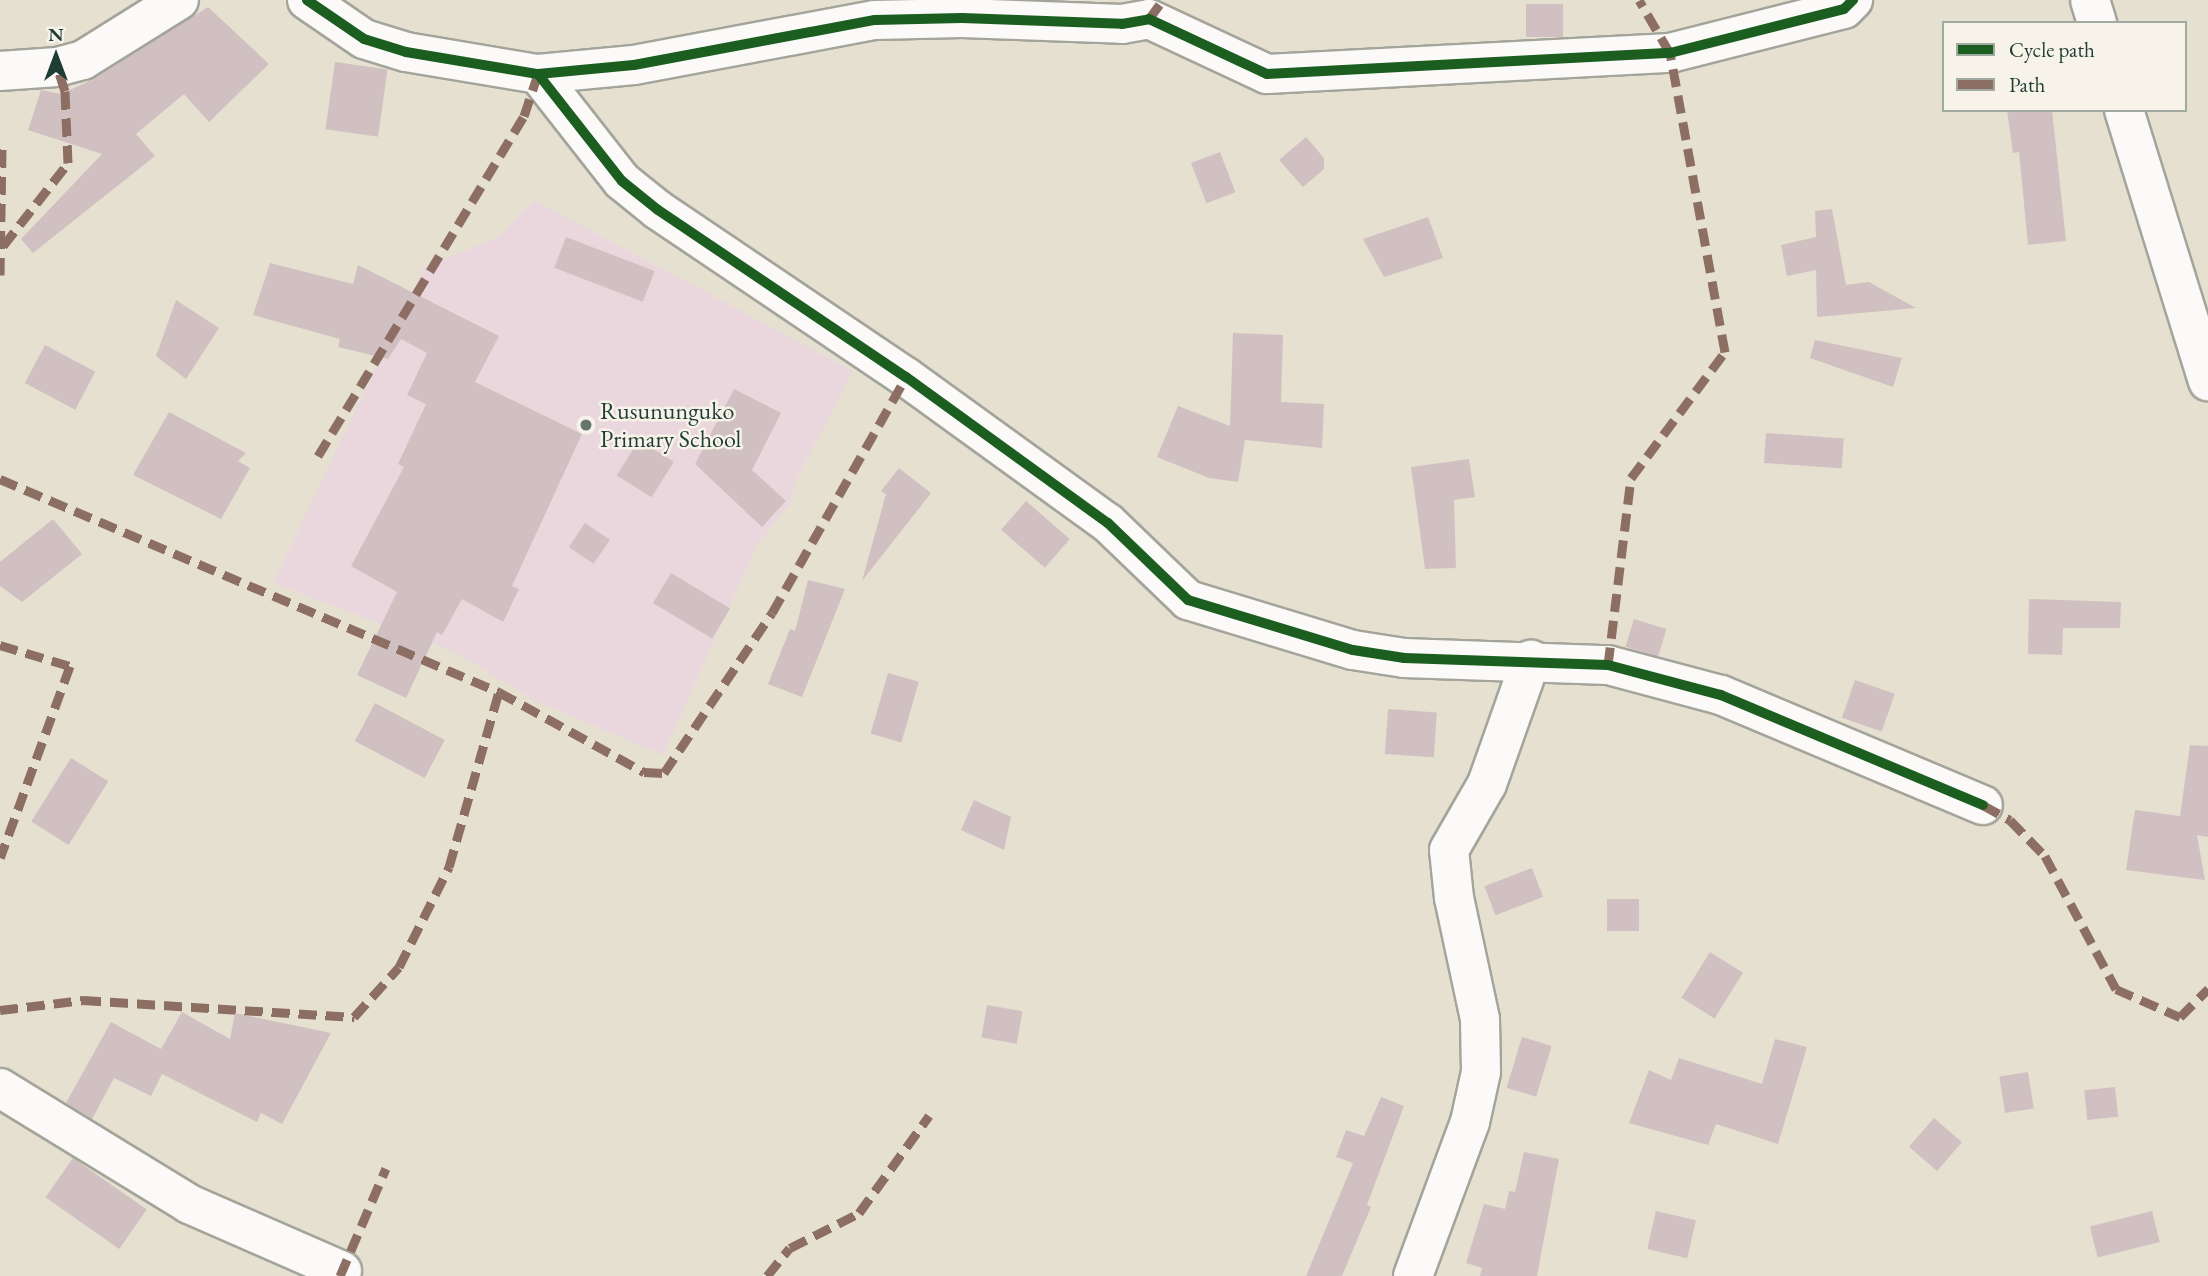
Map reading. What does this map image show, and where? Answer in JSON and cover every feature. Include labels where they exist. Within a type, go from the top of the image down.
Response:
[{"type":"street","points":[[0,71],[57,67],[83,60],[179,0]]},
{"type":"street","points":[[307,0],[364,39],[406,52],[538,74],[634,65],[874,10],[1122,24],[1149,19],[1267,74],[1670,54],[1844,9],[1853,0]]},
{"type":"street","points":[[2090,0],[2096,21]]},
{"type":"street","points":[[538,74],[622,181],[658,210],[906,377],[1108,523],[1188,600],[1353,650],[1404,658],[1531,660],[1608,665],[1721,695],[1983,805]]},
{"type":"street","points":[[2125,112],[2208,382]]},
{"type":"street","points":[[1413,1276],[1470,1122],[1481,1072],[1480,1019],[1448,850],[1487,784],[1531,660]]},
{"type":"street","points":[[0,1088],[189,1204],[342,1271]]},
{"type":"shaded area","name":"Rusununguko Primary School","points":[[534,200],[853,371],[796,480],[790,503],[757,545],[663,755],[533,700],[455,652],[273,583],[424,267],[499,237]]},
{"type":"building","points":[[1526,4],[1563,4],[1563,37],[1526,37]]},
{"type":"building","points":[[208,7],[269,64],[209,122],[184,94],[136,134],[155,156],[33,253],[21,239],[102,154],[28,130],[41,90],[61,94],[94,79]]},
{"type":"building","points":[[335,62],[387,69],[378,137],[326,129]]},
{"type":"building","points":[[2007,112],[2052,112],[2066,241],[2028,245],[2019,152],[2013,153]]},
{"type":"building","points":[[1306,137],[1324,158],[1324,169],[1303,187],[1279,160]]},
{"type":"building","points":[[1220,152],[1235,192],[1206,203],[1191,163]]},
{"type":"building","points":[[1832,209],[1846,285],[1869,282],[1916,308],[1817,317],[1816,270],[1787,276],[1781,245],[1816,237],[1815,211]]},
{"type":"building","points":[[1428,217],[1443,258],[1384,277],[1363,239]]},
{"type":"building","points":[[566,237],[655,271],[643,302],[554,268]]},
{"type":"building","points":[[270,263],[353,284],[358,265],[499,336],[475,382],[582,434],[512,586],[519,589],[503,622],[462,599],[442,635],[437,632],[406,698],[357,675],[397,592],[351,566],[404,467],[398,464],[426,404],[407,395],[427,353],[401,339],[388,359],[338,347],[340,339],[253,315]]},
{"type":"building","points":[[176,300],[219,328],[186,379],[156,356]]},
{"type":"building","points":[[1233,333],[1283,335],[1281,402],[1324,404],[1322,448],[1245,440],[1238,482],[1209,478],[1157,457],[1178,406],[1230,426]]},
{"type":"building","points":[[1815,340],[1902,358],[1893,387],[1810,358]]},
{"type":"building","points":[[45,345],[95,372],[75,410],[25,383]]},
{"type":"building","points":[[734,389],[781,413],[752,470],[786,501],[762,527],[695,464]]},
{"type":"building","points":[[169,412],[246,453],[238,461],[250,468],[221,519],[133,475]]},
{"type":"building","points":[[1766,433],[1844,438],[1842,468],[1764,463]]},
{"type":"building","points":[[639,440],[674,462],[652,497],[617,476]]},
{"type":"building","points":[[1469,459],[1475,497],[1454,500],[1456,568],[1425,569],[1411,467]]},
{"type":"building","points":[[899,468],[931,493],[862,581],[886,494],[881,491]]},
{"type":"building","points":[[1026,501],[1070,539],[1045,568],[1001,530]]},
{"type":"building","points":[[53,519],[82,554],[22,602],[0,586],[0,562]]},
{"type":"building","points":[[585,523],[610,540],[594,564],[569,547]]},
{"type":"building","points":[[671,573],[730,609],[712,639],[653,603]]},
{"type":"building","points":[[808,580],[845,589],[802,697],[768,684],[790,629],[795,631]]},
{"type":"building","points":[[2029,599],[2121,602],[2120,628],[2063,628],[2062,655],[2028,654]]},
{"type":"building","points":[[1634,619],[1667,629],[1658,657],[1626,647]]},
{"type":"building","points":[[888,673],[919,682],[901,742],[871,734]]},
{"type":"building","points":[[1855,680],[1895,694],[1882,731],[1842,718]]},
{"type":"building","points":[[375,703],[445,740],[425,778],[355,741]]},
{"type":"building","points":[[1388,709],[1437,712],[1434,757],[1385,754]]},
{"type":"building","points":[[2190,745],[2208,746],[2208,837],[2197,835],[2205,880],[2126,870],[2135,810],[2180,816]]},
{"type":"building","points":[[71,758],[108,781],[69,845],[31,822]]},
{"type":"building","points":[[974,800],[1011,817],[1004,850],[961,830]]},
{"type":"building","points":[[1532,868],[1543,897],[1495,915],[1484,886]]},
{"type":"building","points":[[1607,899],[1639,899],[1639,931],[1607,931]]},
{"type":"building","points":[[1710,952],[1743,973],[1714,1018],[1681,998]]},
{"type":"building","points":[[987,1005],[1022,1011],[1017,1044],[981,1037]]},
{"type":"building","points":[[182,1012],[230,1039],[235,1013],[331,1033],[282,1124],[261,1113],[257,1122],[162,1074],[151,1096],[114,1078],[92,1119],[66,1103],[111,1022],[161,1049]]},
{"type":"building","points":[[1522,1037],[1552,1046],[1536,1097],[1507,1088]]},
{"type":"building","points":[[1775,1039],[1807,1047],[1778,1144],[1716,1124],[1708,1145],[1629,1123],[1649,1070],[1671,1080],[1679,1058],[1762,1084]]},
{"type":"building","points":[[2028,1072],[2034,1109],[2005,1113],[1999,1077]]},
{"type":"building","points":[[2115,1087],[2118,1117],[2087,1120],[2084,1090]]},
{"type":"building","points":[[1381,1097],[1404,1106],[1367,1205],[1371,1207],[1342,1276],[1306,1276],[1353,1163],[1336,1157],[1346,1130],[1364,1136]]},
{"type":"building","points":[[1934,1118],[1962,1142],[1937,1171],[1909,1147]]},
{"type":"building","points":[[1524,1152],[1559,1159],[1537,1276],[1480,1276],[1482,1268],[1466,1263],[1484,1204],[1505,1209],[1509,1191],[1515,1192]]},
{"type":"building","points":[[73,1158],[147,1210],[119,1249],[45,1197]]},
{"type":"building","points":[[1656,1211],[1696,1220],[1687,1258],[1647,1249]]},
{"type":"building","points":[[2152,1211],[2160,1242],[2098,1258],[2090,1226]]},
{"type":"marked path","points":[[1149,19],[1163,0]]},
{"type":"marked path","points":[[1608,665],[1631,478],[1725,352],[1670,53],[1639,0]]},
{"type":"marked path","points":[[3,246],[68,163],[65,91],[57,67]]},
{"type":"marked path","points":[[318,456],[524,116],[538,74]]},
{"type":"marked path","points":[[0,275],[2,147]]},
{"type":"marked path","points":[[0,479],[499,692],[644,772],[664,773],[772,613],[906,377]]},
{"type":"marked path","points":[[0,645],[70,666],[0,858]]},
{"type":"marked path","points":[[0,1010],[83,1000],[354,1017],[399,967],[449,867],[499,692]]},
{"type":"marked path","points":[[1983,805],[2010,820],[2045,856],[2116,989],[2180,1017],[2208,989]]},
{"type":"marked path","points":[[767,1276],[790,1248],[859,1213],[929,1116]]},
{"type":"marked path","points":[[340,1276],[386,1168]]},
{"type":"cycle path","points":[[307,0],[364,39],[406,52],[538,74],[634,65],[875,20],[962,18],[1122,24],[1149,19],[1267,74],[1670,53],[1844,9],[1853,0]]},
{"type":"cycle path","points":[[538,74],[622,181],[658,210],[906,377],[1108,523],[1188,600],[1353,650],[1404,658],[1608,665],[1721,695],[1983,805]]},
{"type":"place","name":"Rusununguko Primary School","points":[[586,425]]}]
